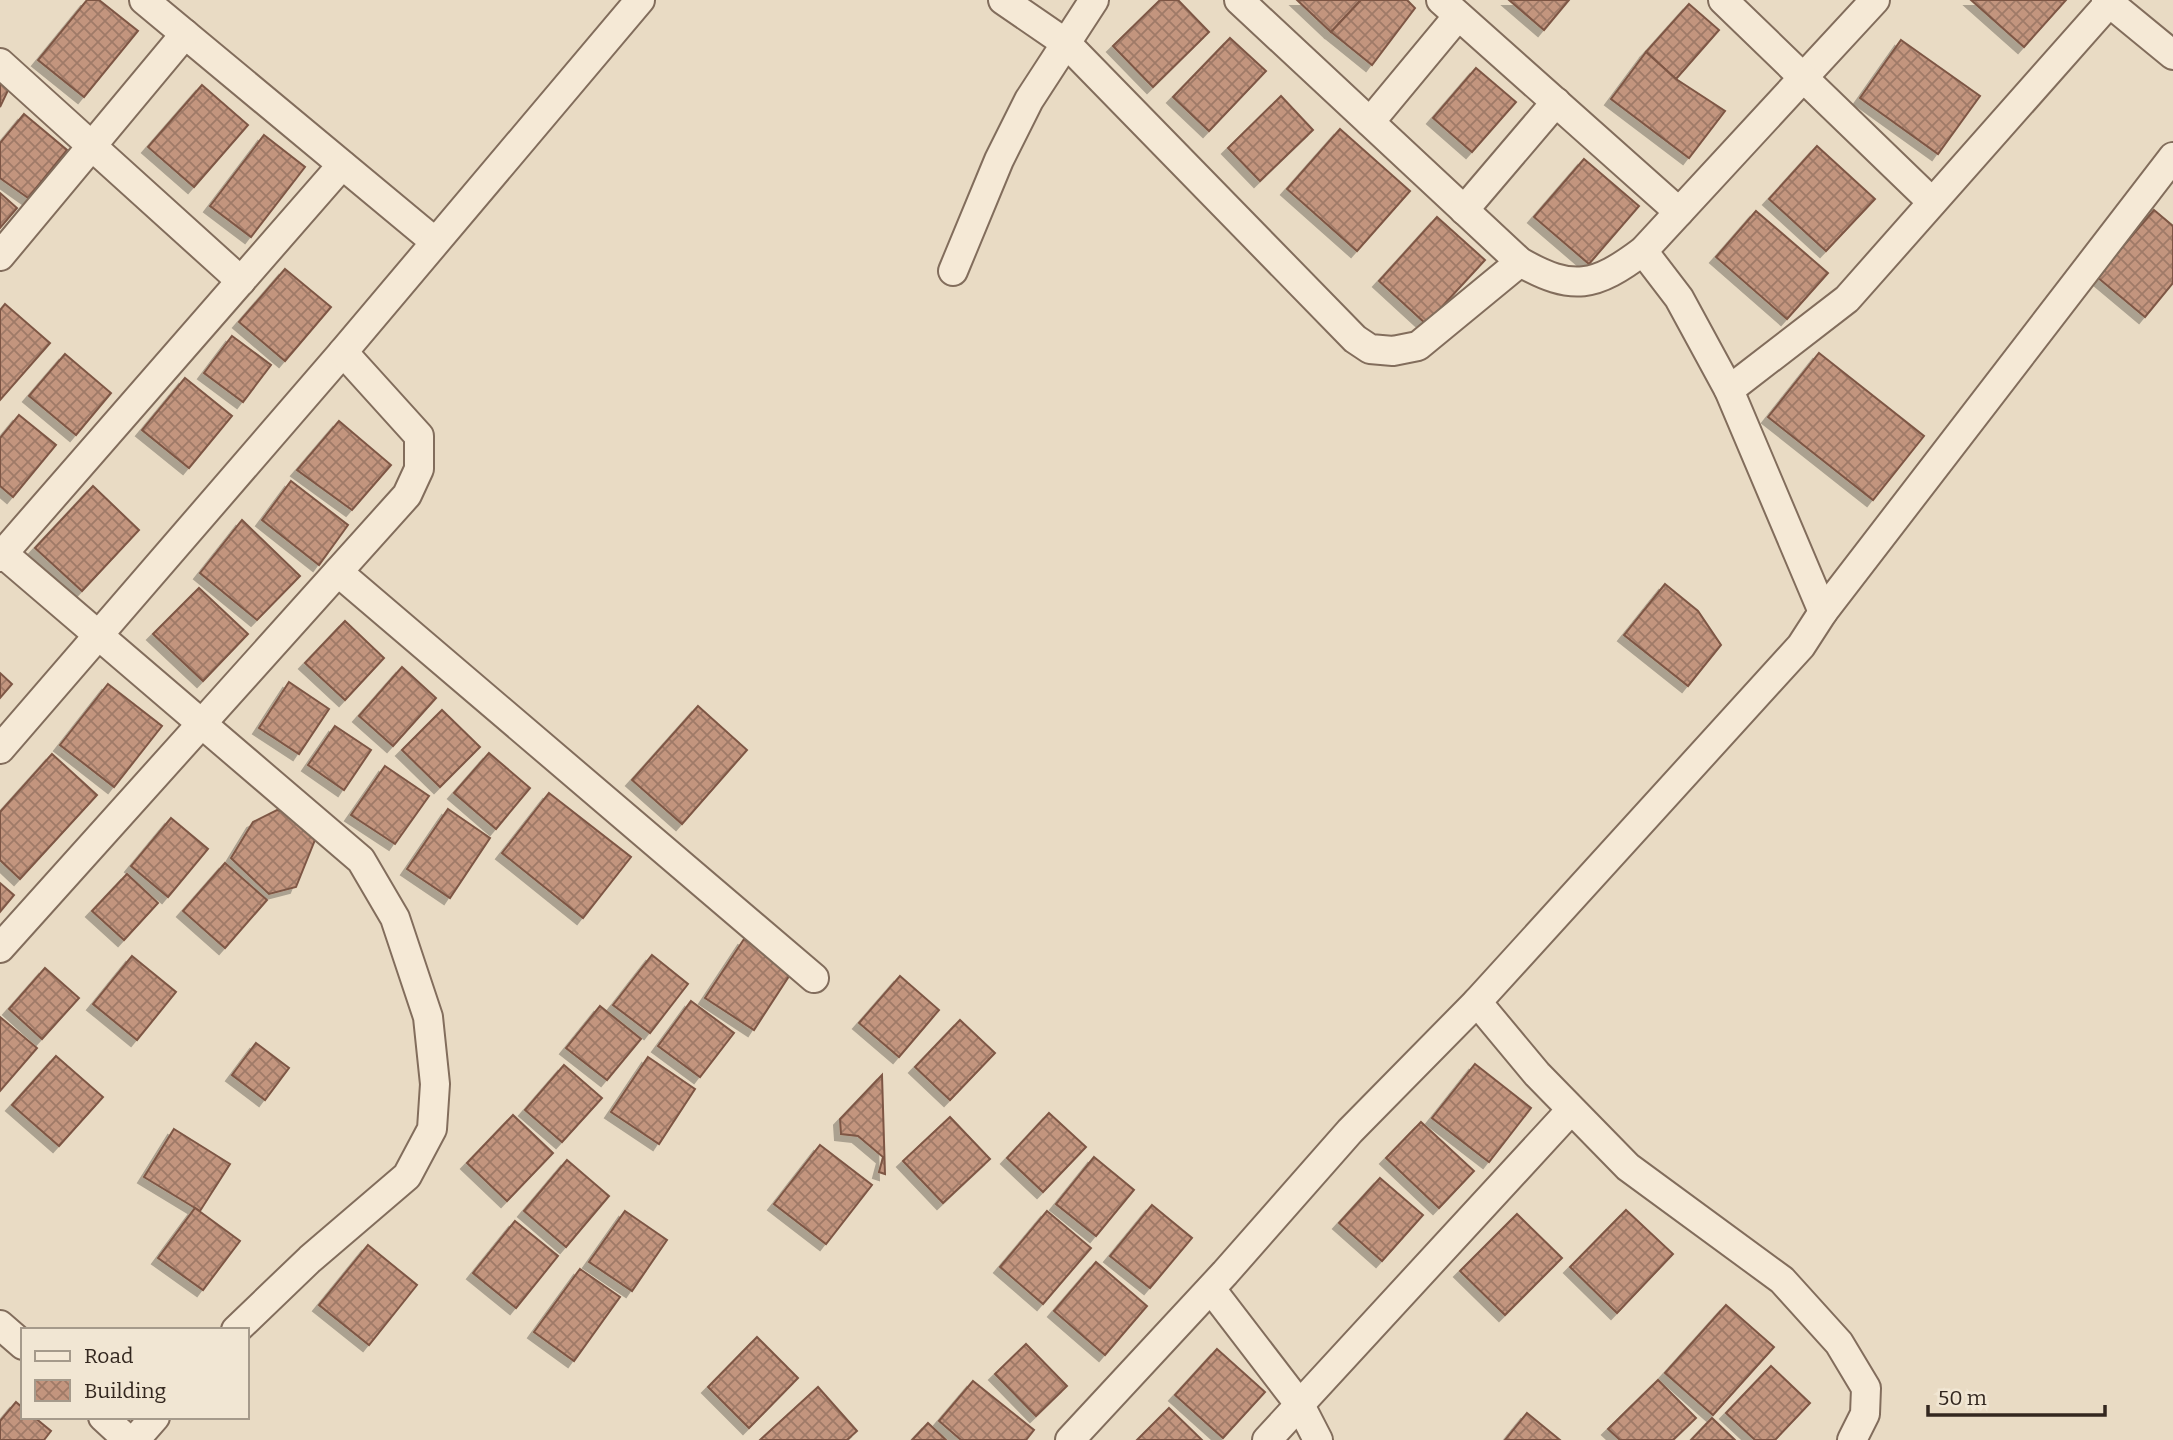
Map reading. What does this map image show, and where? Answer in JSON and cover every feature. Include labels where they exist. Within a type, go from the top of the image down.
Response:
[{"type":"street","points":[[144,0],[434,241]]},
{"type":"street","points":[[0,749],[343,352],[640,0]]},
{"type":"street","points":[[1003,0],[1067,44],[1354,339],[1370,349],[1393,351],[1418,346],[1520,262]]},
{"type":"street","points":[[953,271],[1023,112],[1094,0]]},
{"type":"street","points":[[1239,0],[1520,262],[1553,280],[1587,281],[1615,272],[1643,251],[1875,0]]},
{"type":"street","points":[[1723,0],[1932,202]]},
{"type":"street","points":[[1728,390],[1847,299],[2107,1],[2173,55]]},
{"type":"street","points":[[1370,122],[1449,8],[1679,212]]},
{"type":"street","points":[[0,256],[185,34]]},
{"type":"street","points":[[0,62],[90,147],[242,281]]},
{"type":"street","points":[[1464,210],[1556,102]]},
{"type":"street","points":[[1070,1440],[1211,1289],[1350,1131],[1477,1002],[1783,667],[2173,157]]},
{"type":"street","points":[[238,1328],[310,1259],[407,1176],[432,1129],[435,1083],[428,1017],[394,918],[361,860],[100,635],[1,554],[342,165]]},
{"type":"street","points":[[1643,251],[1679,298],[1728,390],[1823,612]]},
{"type":"street","points":[[0,948],[407,495],[419,469],[419,436],[343,352]]},
{"type":"street","points":[[338,572],[814,978]]},
{"type":"street","points":[[1477,1002],[1571,1110],[1628,1167],[1782,1280],[1839,1343],[1866,1388],[1865,1414],[1852,1440]]},
{"type":"street","points":[[1267,1440],[1571,1110]]},
{"type":"street","points":[[1211,1289],[1300,1405],[1318,1440]]},
{"type":"street","points":[[0,1325],[21,1343]]},
{"type":"street","points":[[105,1419],[128,1440]]},
{"type":"street","points":[[135,1440],[153,1419]]},
{"type":"building","points":[[87,0],[99,0],[138,31],[84,97],[38,60]]},
{"type":"building","points":[[1160,0],[1178,0],[1209,32],[1153,87],[1113,46]]},
{"type":"building","points":[[1297,0],[1361,0],[1331,32]]},
{"type":"building","points":[[1361,0],[1407,0],[1415,8],[1372,65],[1331,32]]},
{"type":"building","points":[[1509,0],[1569,0],[1544,30]]},
{"type":"building","points":[[1971,0],[2066,0],[2024,47]]},
{"type":"building","points":[[1689,4],[1719,30],[1676,79],[1646,52]]},
{"type":"building","points":[[1230,38],[1266,71],[1209,131],[1173,97]]},
{"type":"building","points":[[1901,40],[1980,96],[1938,154],[1860,98]]},
{"type":"building","points":[[1646,52],[1676,79],[1725,111],[1689,158],[1611,99]]},
{"type":"building","points":[[1476,68],[1516,102],[1472,152],[1433,118]]},
{"type":"building","points":[[0,76],[12,82],[0,107]]},
{"type":"building","points":[[202,85],[248,125],[194,187],[148,147]]},
{"type":"building","points":[[1281,96],[1313,130],[1260,181],[1228,148]]},
{"type":"building","points":[[24,114],[67,150],[28,198],[0,178],[0,143]]},
{"type":"building","points":[[1340,129],[1410,191],[1357,251],[1287,189]]},
{"type":"building","points":[[264,135],[305,167],[251,237],[210,206]]},
{"type":"building","points":[[1817,146],[1875,199],[1826,251],[1769,199]]},
{"type":"building","points":[[1584,159],[1639,206],[1589,264],[1534,217]]},
{"type":"building","points":[[0,193],[17,208],[0,228]]},
{"type":"building","points":[[2154,210],[2173,226],[2173,283],[2145,317],[2097,277]]},
{"type":"building","points":[[1756,211],[1828,273],[1787,319],[1716,257]]},
{"type":"building","points":[[1437,217],[1485,260],[1426,324],[1379,281]]},
{"type":"building","points":[[285,269],[331,307],[285,361],[239,322]]},
{"type":"building","points":[[5,304],[50,343],[0,400],[0,310]]},
{"type":"building","points":[[232,336],[271,365],[243,402],[204,373]]},
{"type":"building","points":[[1819,353],[1924,436],[1873,500],[1768,417]]},
{"type":"building","points":[[65,354],[111,393],[76,435],[29,396]]},
{"type":"building","points":[[185,378],[232,416],[189,468],[142,430]]},
{"type":"building","points":[[19,415],[56,445],[13,497],[0,486],[0,438]]},
{"type":"building","points":[[339,421],[391,465],[352,510],[297,470]]},
{"type":"building","points":[[291,481],[348,525],[319,565],[262,520]]},
{"type":"building","points":[[93,486],[139,530],[82,591],[35,548]]},
{"type":"building","points":[[242,520],[300,576],[257,620],[200,573]]},
{"type":"building","points":[[1665,584],[1698,611],[1721,645],[1688,686],[1624,635]]},
{"type":"building","points":[[199,588],[248,634],[203,681],[153,634]]},
{"type":"building","points":[[345,621],[384,658],[345,700],[305,663]]},
{"type":"building","points":[[402,667],[436,698],[393,746],[359,716]]},
{"type":"building","points":[[0,673],[12,684],[0,698]]},
{"type":"building","points":[[289,682],[329,709],[299,754],[259,728]]},
{"type":"building","points":[[108,684],[162,726],[114,787],[60,745]]},
{"type":"building","points":[[698,706],[747,750],[682,824],[632,780]]},
{"type":"building","points":[[442,710],[480,747],[440,787],[402,750]]},
{"type":"building","points":[[335,726],[371,750],[344,790],[308,765]]},
{"type":"building","points":[[489,753],[530,788],[496,829],[454,793]]},
{"type":"building","points":[[52,754],[97,795],[20,879],[0,860],[0,812]]},
{"type":"building","points":[[385,766],[429,796],[395,844],[351,815]]},
{"type":"building","points":[[549,793],[631,857],[583,918],[502,853]]},
{"type":"building","points":[[448,809],[490,838],[450,898],[407,869]]},
{"type":"building","points":[[277,810],[323,820],[296,887],[269,894],[231,858],[253,822]]},
{"type":"building","points":[[171,818],[208,849],[168,897],[131,866]]},
{"type":"building","points":[[225,863],[267,900],[225,948],[183,911]]},
{"type":"building","points":[[127,874],[158,903],[124,940],[92,911]]},
{"type":"building","points":[[0,883],[14,895],[0,912]]},
{"type":"building","points":[[744,939],[793,970],[754,1030],[705,998]]},
{"type":"building","points":[[652,955],[688,984],[650,1033],[613,1005]]},
{"type":"building","points":[[132,956],[176,992],[137,1040],[93,1004]]},
{"type":"building","points":[[45,968],[79,998],[42,1039],[9,1009]]},
{"type":"building","points":[[900,976],[939,1010],[899,1057],[859,1023]]},
{"type":"building","points":[[691,1001],[734,1033],[700,1077],[658,1046]]},
{"type":"building","points":[[600,1006],[641,1039],[607,1080],[566,1048]]},
{"type":"building","points":[[0,1017],[37,1048],[0,1091]]},
{"type":"building","points":[[960,1020],[995,1053],[950,1100],[915,1067]]},
{"type":"building","points":[[256,1043],[289,1068],[265,1100],[232,1075]]},
{"type":"building","points":[[56,1056],[103,1097],[59,1146],[12,1105]]},
{"type":"building","points":[[648,1057],[695,1089],[659,1144],[611,1112]]},
{"type":"building","points":[[1475,1064],[1531,1108],[1489,1162],[1432,1118]]},
{"type":"building","points":[[564,1065],[602,1098],[562,1142],[525,1110]]},
{"type":"building","points":[[882,1075],[885,1174],[879,1172],[883,1157],[858,1136],[841,1134],[840,1119]]},
{"type":"building","points":[[1049,1113],[1086,1147],[1043,1192],[1007,1158]]},
{"type":"building","points":[[513,1115],[553,1153],[507,1201],[467,1163]]},
{"type":"building","points":[[950,1117],[990,1159],[943,1203],[903,1161]]},
{"type":"building","points":[[1421,1122],[1474,1171],[1439,1208],[1386,1158]]},
{"type":"building","points":[[174,1129],[230,1164],[200,1211],[144,1177]]},
{"type":"building","points":[[820,1145],[872,1185],[826,1244],[774,1204]]},
{"type":"building","points":[[1094,1157],[1134,1190],[1096,1236],[1056,1204]]},
{"type":"building","points":[[567,1160],[609,1196],[566,1247],[524,1211]]},
{"type":"building","points":[[1380,1178],[1423,1215],[1382,1261],[1339,1223]]},
{"type":"building","points":[[1152,1205],[1192,1238],[1150,1288],[1110,1256]]},
{"type":"building","points":[[195,1208],[240,1241],[203,1290],[158,1258]]},
{"type":"building","points":[[1626,1210],[1673,1254],[1617,1313],[1570,1267]]},
{"type":"building","points":[[625,1211],[667,1240],[632,1291],[589,1262]]},
{"type":"building","points":[[1047,1211],[1091,1248],[1043,1304],[1000,1267]]},
{"type":"building","points":[[1517,1214],[1562,1258],[1505,1315],[1460,1271]]},
{"type":"building","points":[[515,1221],[558,1256],[516,1308],[473,1273]]},
{"type":"building","points":[[368,1245],[417,1285],[369,1345],[319,1305]]},
{"type":"building","points":[[1096,1262],[1147,1306],[1105,1355],[1054,1311]]},
{"type":"building","points":[[580,1269],[620,1297],[574,1361],[534,1332]]},
{"type":"building","points":[[1726,1305],[1774,1347],[1713,1415],[1665,1373]]},
{"type":"building","points":[[757,1337],[798,1378],[749,1428],[708,1387]]},
{"type":"building","points":[[1026,1344],[1067,1386],[1036,1416],[995,1374]]},
{"type":"building","points":[[1217,1349],[1265,1392],[1223,1438],[1175,1395]]},
{"type":"building","points":[[1771,1366],[1810,1403],[1775,1440],[1755,1440],[1726,1413]]},
{"type":"building","points":[[1658,1380],[1696,1418],[1673,1440],[1620,1440],[1608,1429]]},
{"type":"building","points":[[973,1381],[1034,1430],[1026,1440],[961,1440],[939,1421]]},
{"type":"building","points":[[818,1387],[857,1431],[847,1440],[760,1440]]},
{"type":"building","points":[[16,1402],[21,1406],[21,1419],[36,1419],[51,1431],[44,1440],[0,1440],[0,1421]]},
{"type":"building","points":[[1169,1408],[1202,1440],[1137,1440]]},
{"type":"building","points":[[1527,1413],[1560,1440],[1505,1440]]},
{"type":"building","points":[[1712,1418],[1735,1440],[1691,1440]]},
{"type":"building","points":[[928,1423],[946,1440],[912,1440]]}]
